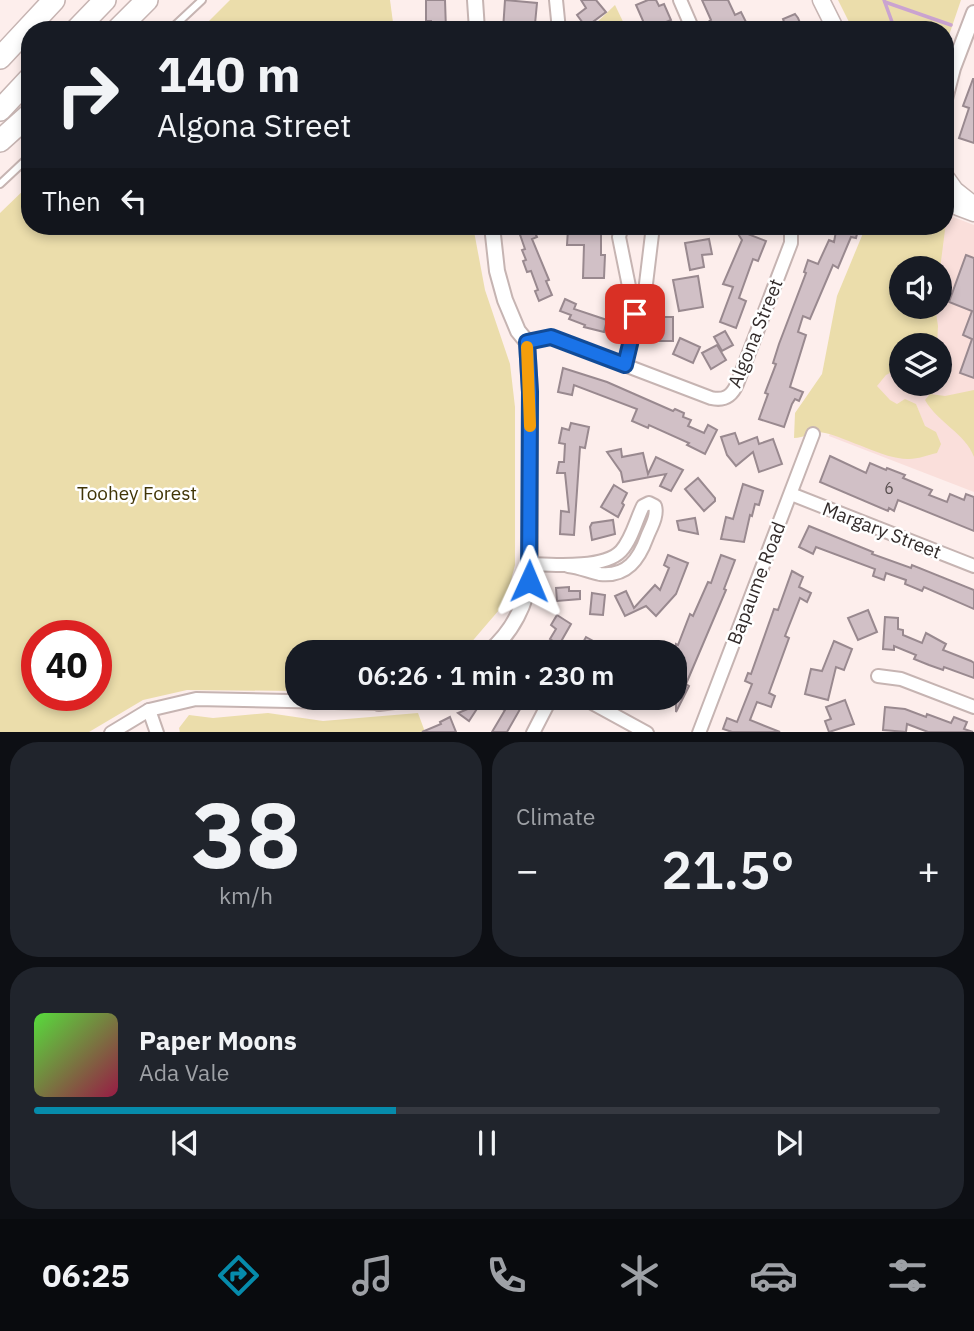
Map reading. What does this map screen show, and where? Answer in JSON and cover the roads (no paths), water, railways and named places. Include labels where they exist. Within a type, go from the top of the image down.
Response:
[{"type":"highway","points":[[34,21],[54,0]]},
{"type":"highway","points":[[85,21],[105,0]]},
{"type":"highway","points":[[126,21],[147,0]]},
{"type":"highway","points":[[0,58],[21,35]]},
{"type":"highway","points":[[0,110],[21,88]]},
{"type":"highway","points":[[0,141],[21,122]]},
{"type":"main road","points":[[821,0],[832,21]]},
{"type":"main road","points":[[954,189],[974,205]]},
{"type":"main road","points":[[954,204],[974,213]]},
{"type":"street","points":[[474,0],[476,21]]},
{"type":"street","points":[[556,0],[558,21]]},
{"type":"street","points":[[680,0],[689,21]]},
{"type":"street","points":[[954,65],[971,32],[974,13]]},
{"type":"street","points":[[493,235],[497,271],[505,300],[518,331],[527,342],[530,392],[530,564],[524,601],[503,640]]},
{"type":"street","points":[[620,235],[635,323]]},
{"type":"street","points":[[625,365],[646,286],[652,235]]},
{"type":"street","name":"Algona Street","points":[[527,342],[551,337],[714,398],[723,399],[730,395],[737,384],[791,243],[791,235]]},
{"type":"street","name":"Bapaume Road","points":[[699,732],[813,433]]},
{"type":"street","name":"Margary Street","points":[[791,494],[974,566]]},
{"type":"street","points":[[530,564],[568,566],[605,574],[621,571],[632,566],[641,554],[656,514],[656,507],[648,503],[642,507],[618,554],[568,566]]},
{"type":"street","points":[[878,676],[901,679],[974,707]]},
{"type":"street","points":[[113,732],[149,710],[196,699],[285,700]]},
{"type":"street","points":[[149,710],[157,732]]},
{"type":"street","points":[[534,732],[545,710]]},
{"type":"street","points":[[605,710],[645,732]]},
{"type":"lane","points":[[180,21],[202,0]]},
{"type":"lane","points":[[0,184],[21,164]]},
{"type":"waterway","points":[[884,0],[892,21]]},
{"type":"waterway","points":[[885,2],[940,21]]},
{"type":"park label","name":"Toohey Forest","points":[[137,493]]}]
